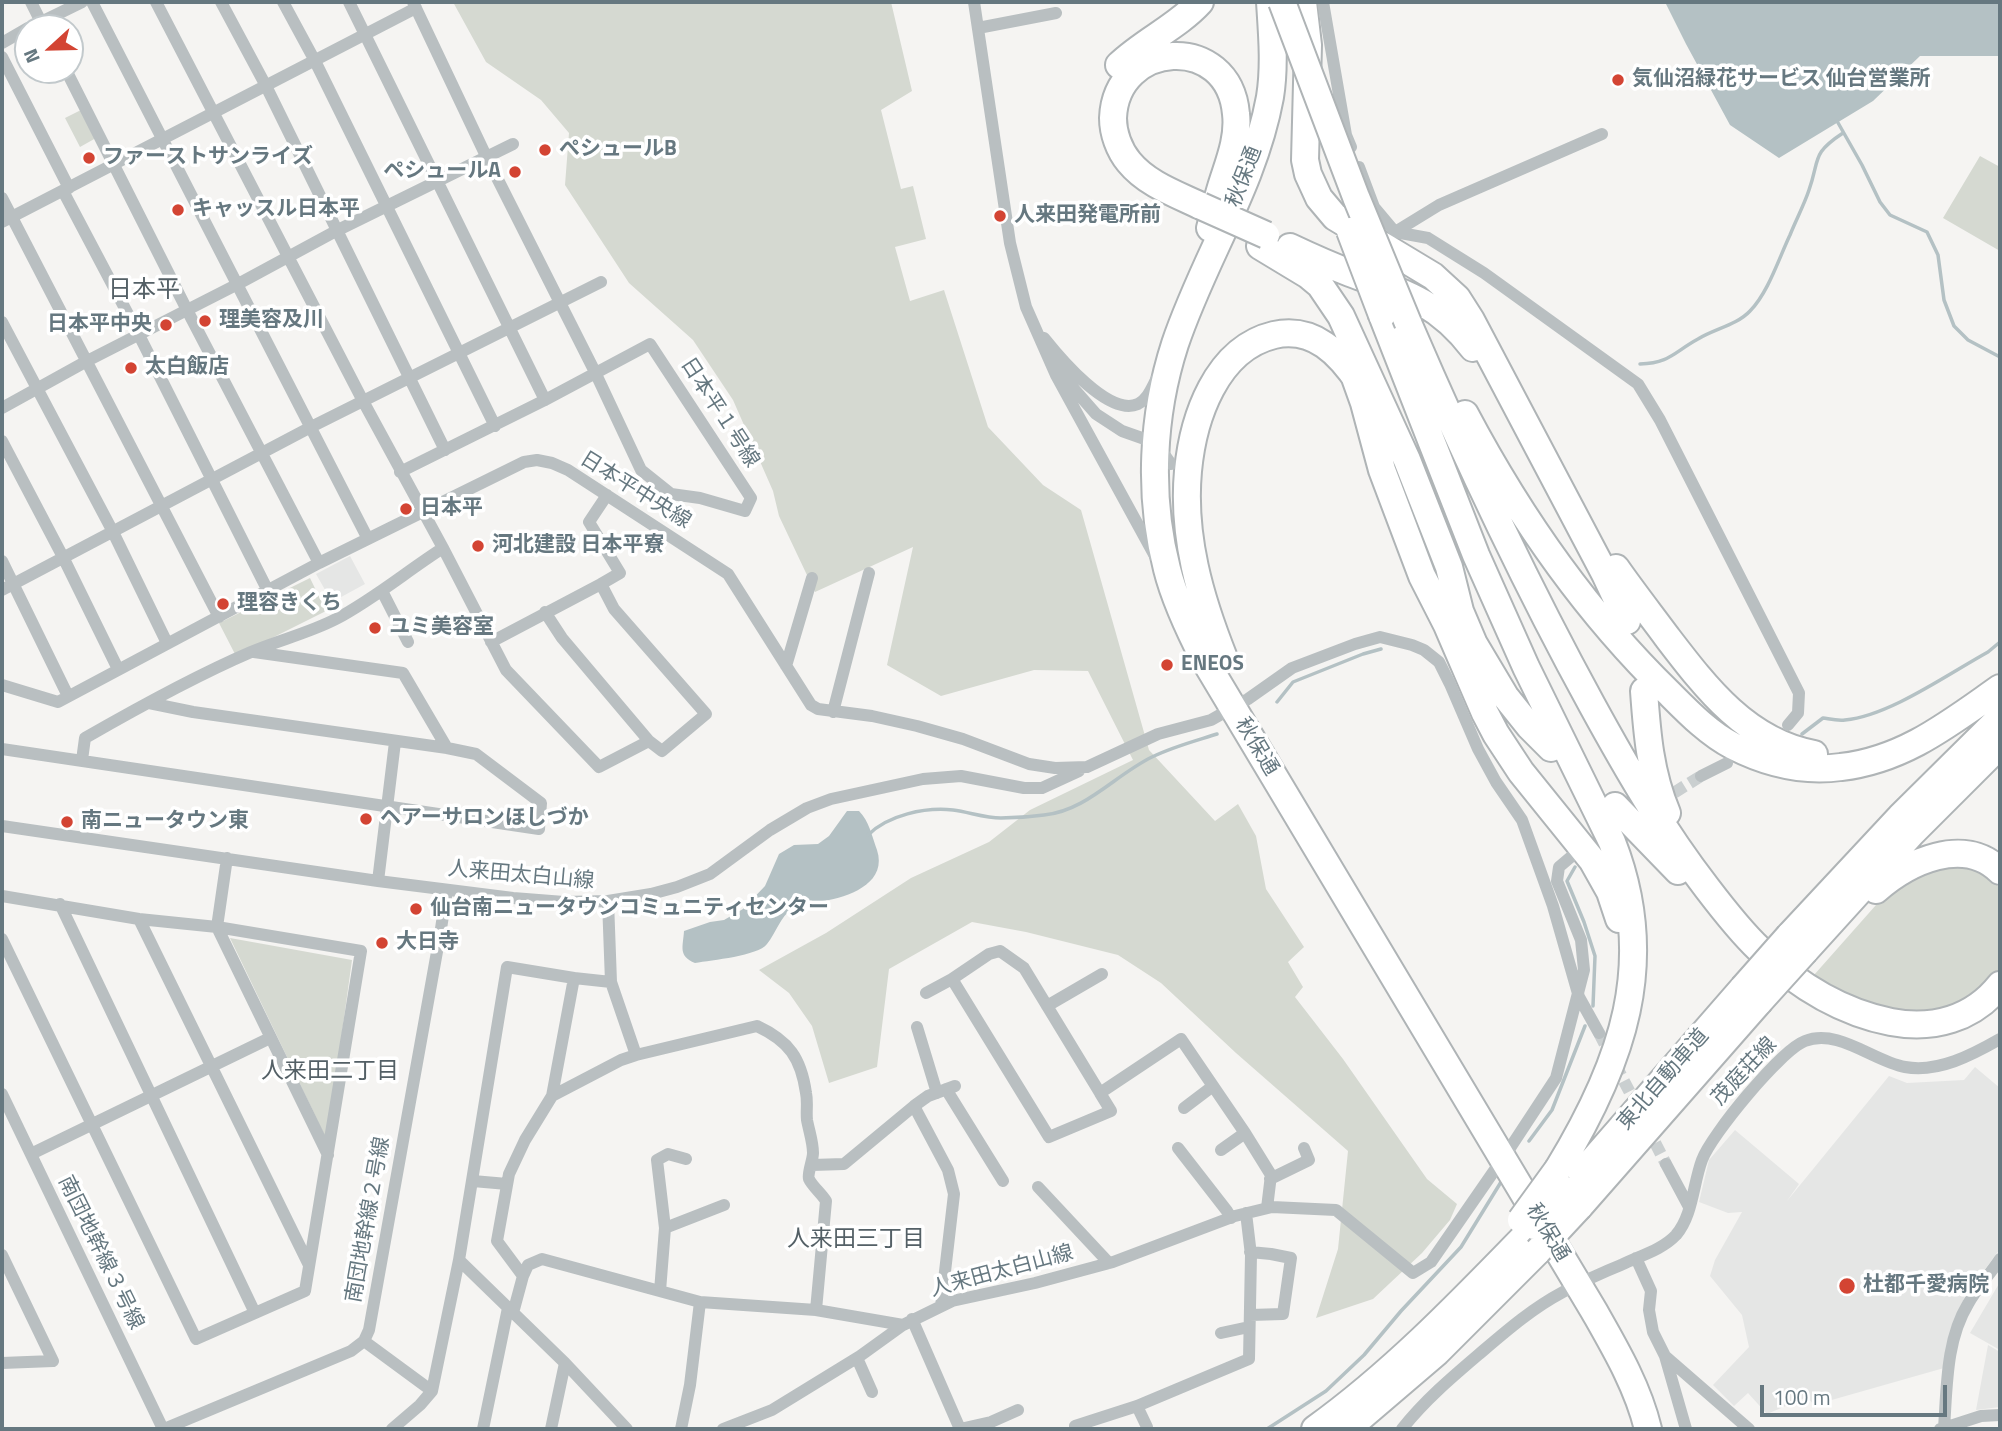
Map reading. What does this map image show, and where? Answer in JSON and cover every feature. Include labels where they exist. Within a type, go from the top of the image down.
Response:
[{"type":"highway","points":[[1200,2],[1117,67],[1102,93],[1099,134],[1104,148],[1121,173],[1147,193],[1199,212],[1263,241],[1403,292],[1441,314],[1465,337],[1520,415]]},
{"type":"highway","points":[[1263,2],[1356,197],[1401,321],[1468,488],[1571,690],[1639,810],[1708,907]]},
{"type":"highway","name":"秋保通","points":[[1270,2],[1273,64],[1264,123],[1243,184],[1175,342],[1165,381],[1156,443],[1155,490],[1161,542],[1170,581],[1205,662],[1231,709],[1585,1281],[1631,1345],[1660,1405],[1666,1429]]},
{"type":"highway","points":[[1282,2],[1297,69]]},
{"type":"highway","name":"秋保通","points":[[1231,709],[1224,658],[1201,612],[1185,566],[1174,517],[1171,464],[1176,411],[1188,360],[1209,303],[1261,183],[1280,127],[1290,68],[1290,2]]},
{"type":"highway","points":[[1303,2],[1308,44],[1305,160],[1319,198],[1335,217],[1433,276],[1457,298],[1560,489],[1627,621]]},
{"type":"highway","points":[[1189,307],[1233,146],[1237,115],[1229,88],[1213,67],[1191,57],[1166,56],[1142,66],[1124,84],[1114,109],[1115,136],[1129,162],[1140,172],[1199,212]]},
{"type":"highway","points":[[1263,241],[1320,285],[1341,316],[1382,433],[1382,470],[1422,576],[1447,625],[1470,656],[1551,748]]},
{"type":"highway","points":[[1401,321],[1449,384],[1512,496],[1545,546],[1588,602],[1649,674],[1699,722],[1731,745],[1775,762],[1839,768],[1880,760],[1920,743],[1998,700]]},
{"type":"highway","points":[[1401,321],[1509,545],[1615,748],[1675,845],[1738,926],[1757,947],[1802,984],[1842,1007],[1881,1020],[1917,1025],[1950,1021],[1981,1005],[2000,985]]},
{"type":"highway","points":[[1315,1429],[1371,1383],[1480,1268],[1529,1235],[1568,1189],[1578,1136],[1608,1074],[1619,1043],[1633,975],[1631,906],[1620,864],[1602,819],[1525,667],[1476,555],[1401,321]]},
{"type":"highway","points":[[1224,658],[1200,587],[1190,540],[1187,492],[1191,447],[1205,403],[1215,382],[1235,355],[1258,340],[1283,333],[1308,336],[1320,341],[1358,370],[1364,403],[1382,433],[1407,460],[1449,567],[1485,713],[1508,754],[1592,860],[1611,892],[1620,921],[1625,954],[1624,1018]]},
{"type":"highway","points":[[1370,399],[1391,467],[1426,562],[1470,656]]},
{"type":"highway","points":[[1560,489],[1703,683],[1736,716],[1769,740],[1821,756],[1877,752],[1998,700]]},
{"type":"highway","points":[[1449,567],[1450,610]]},
{"type":"highway","points":[[1422,576],[1450,610]]},
{"type":"highway","points":[[1644,691],[1649,753],[1666,810],[1690,857],[1738,926]]},
{"type":"highway","name":"東北自動車道","points":[[1802,949],[1900,817],[1998,700]]},
{"type":"highway","name":"東北自動車道","points":[[1347,1429],[1437,1352],[1568,1189],[1756,999],[1912,833],[2000,745]]},
{"type":"highway","points":[[1615,806],[1670,862],[1749,955],[1771,975],[1812,1004],[1850,1024],[1891,1037],[1927,1040],[1975,1026],[2000,1007]]},
{"type":"highway","points":[[1802,949],[1888,880],[1920,861],[1936,856],[1968,856],[1984,860],[2000,871]]},
{"type":"highway","name":"東北自動車道","points":[[1568,1189],[1634,1145],[1672,1115],[1756,999]]},
{"type":"highway","name":"秋保通","points":[[1585,1281],[1620,1357],[1648,1429]]},
{"type":"street","points":[[62,14],[82,2]]},
{"type":"street","points":[[92,2],[369,539]]},
{"type":"street","points":[[156,2],[506,670],[599,767],[649,741]]},
{"type":"street","points":[[221,2],[266,86],[445,450]]},
{"type":"street","points":[[284,2],[495,426]]},
{"type":"street","points":[[349,2],[545,400]]},
{"type":"street","points":[[974,2],[1010,243],[1026,307],[1056,376],[1151,547],[1185,619]]},
{"type":"street","points":[[1323,2],[1346,135],[1374,207],[1395,232],[1428,238],[1484,273],[1638,384],[1660,420],[1799,693],[1798,713],[1788,725]]},
{"type":"street","points":[[7,220],[315,61],[414,5]]},
{"type":"street","name":"日本平１号線","points":[[400,472],[495,426],[595,372],[650,344],[751,498],[745,511],[700,498],[671,494],[641,470],[595,372],[486,156],[414,5]]},
{"type":"street","points":[[978,28],[1056,13]]},
{"type":"street","points":[[2,57],[268,591]]},
{"type":"street","points":[[73,84],[319,563]]},
{"type":"street","points":[[1395,232],[1439,205],[1602,134]]},
{"type":"street","points":[[2,408],[336,231],[513,144]]},
{"type":"street","points":[[2,198],[7,220],[87,361],[219,617]]},
{"type":"street","points":[[8,587],[262,452],[601,282]]},
{"type":"street","points":[[1026,307],[1074,389],[1096,414],[1122,431],[1156,443],[1171,464]]},
{"type":"street","points":[[2,322],[112,530],[167,643]]},
{"type":"street","points":[[1037,329],[1076,374],[1106,398],[1123,406],[1137,404],[1149,393],[1175,342]]},
{"type":"street","points":[[2,441],[118,669]]},
{"type":"street","name":"日本平中央線","points":[[2,685],[58,702],[423,510],[468,491],[524,462],[537,460],[568,470],[727,574],[811,705],[818,709],[872,716],[917,726],[963,739],[1029,764],[1055,768],[1087,767],[1158,734],[1231,709]]},
{"type":"street","points":[[491,642],[620,573],[589,522],[607,495]]},
{"type":"street","points":[[82,760],[85,738],[149,702],[251,652],[335,620],[443,548]]},
{"type":"street","points":[[2,561],[8,587],[68,696]]},
{"type":"street","points":[[833,712],[869,573]]},
{"type":"street","points":[[786,666],[812,578]]},
{"type":"street","points":[[545,612],[562,638],[649,741],[662,751],[706,714],[614,609],[601,584]]},
{"type":"street","points":[[382,591],[408,642]]},
{"type":"street","points":[[1231,709],[1292,668],[1380,637],[1424,650],[1438,662],[1478,749],[1522,820],[1553,906],[1579,997],[1598,1033]]},
{"type":"street","points":[[251,652],[403,673],[447,748]]},
{"type":"street","points":[[2,749],[539,829],[541,803],[476,754],[193,712],[149,702]]},
{"type":"street","points":[[378,881],[395,741]]},
{"type":"street","points":[[1701,776],[1727,763]]},
{"type":"street","points":[[608,901],[651,894],[710,874],[770,830],[807,808],[831,799],[923,779],[961,775],[1024,788],[1042,788],[1087,767]]},
{"type":"street","name":"人来田太白山線","points":[[2,826],[447,890],[551,901],[608,901],[611,982],[636,1055]]},
{"type":"street","points":[[1507,1152],[1556,1078],[1579,997],[1584,971],[1581,940],[1558,881],[1559,867],[1572,856]]},
{"type":"street","points":[[227,858],[217,927],[329,1155]]},
{"type":"street","name":"南団地幹線２号線","points":[[364,1341],[369,1330],[447,890]]},
{"type":"street","points":[[2,896],[361,951],[305,1292],[195,1339],[2,939]]},
{"type":"street","points":[[60,904],[255,1313]]},
{"type":"street","points":[[139,919],[309,1265]]},
{"type":"street","points":[[926,993],[989,954],[1000,951],[1024,968],[1111,1111],[1049,1137],[952,979]]},
{"type":"street","points":[[392,1429],[432,1391],[473,1181],[507,967],[611,982]]},
{"type":"street","points":[[1047,1006],[1102,974]]},
{"type":"street","points":[[523,1276],[497,1241],[509,1174],[525,1140],[552,1096],[574,978]]},
{"type":"street","points":[[552,1096],[621,1060],[697,1039],[757,1026],[771,1032],[786,1044],[799,1062],[807,1094],[807,1119],[813,1149],[812,1165],[808,1172],[809,1181],[826,1201],[816,1310]]},
{"type":"street","points":[[917,1027],[946,1089],[1003,1181]]},
{"type":"street","points":[[31,1154],[270,1038]]},
{"type":"street","name":"茂庭荘線","points":[[1402,1429],[1443,1386],[1525,1315],[1585,1281],[1661,1246],[1674,1237],[1684,1225],[1702,1159],[1718,1130],[1777,1063],[1804,1041],[1818,1038],[1834,1040],[1907,1067],[1945,1064],[2000,1040]]},
{"type":"street","points":[[1100,1093],[1181,1039],[1270,1175],[1267,1208]]},
{"type":"street","points":[[1184,1108],[1213,1086]]},
{"type":"street","points":[[812,1165],[844,1164],[914,1106],[946,1089]]},
{"type":"street","name":"南団地幹線３号線","points":[[2,1094],[163,1429]]},
{"type":"street","points":[[914,1106],[948,1170],[954,1194],[941,1306]]},
{"type":"street","points":[[1221,1150],[1245,1133]]},
{"type":"street","points":[[1178,1148],[1231,1218]]},
{"type":"street","points":[[1270,1179],[1309,1160],[1304,1148]]},
{"type":"street","name":"人来田太白山線","points":[[723,1429],[772,1410],[858,1358],[907,1322],[951,1301],[1035,1283],[1109,1263],[1231,1218],[1267,1208],[1336,1210],[1413,1273],[1432,1262],[1507,1152]]},
{"type":"street","points":[[660,1291],[664,1228],[657,1160],[668,1154],[686,1159]]},
{"type":"street","points":[[1666,1164],[1689,1207]]},
{"type":"street","points":[[473,1181],[507,1184]]},
{"type":"street","points":[[1038,1187],[1109,1263]]},
{"type":"street","points":[[664,1228],[724,1205]]},
{"type":"street","points":[[1076,1429],[1075,1426],[1137,1406],[1249,1359],[1250,1252],[1246,1213]]},
{"type":"street","points":[[1221,1333],[1250,1321],[1283,1314],[1291,1258],[1250,1252]]},
{"type":"street","points":[[2,1255],[54,1361],[2,1363]]},
{"type":"street","points":[[1636,1258],[1651,1291],[1649,1310],[1653,1332],[1665,1356],[1686,1429]]},
{"type":"street","points":[[459,1259],[565,1363],[627,1429]]},
{"type":"street","points":[[483,1429],[511,1311],[523,1276],[528,1265],[542,1259],[700,1302],[816,1310],[907,1322],[960,1429],[992,1426],[1018,1410]]},
{"type":"street","points":[[2000,1259],[1968,1303],[1957,1327],[1942,1429],[1981,1416],[2000,1415]]},
{"type":"street","points":[[681,1429],[690,1385],[700,1302]]},
{"type":"street","points":[[163,1429],[351,1351],[364,1341],[432,1391]]},
{"type":"street","points":[[1665,1356],[1749,1429]]},
{"type":"street","points":[[858,1358],[872,1392]]},
{"type":"street","points":[[551,1429],[565,1363]]},
{"type":"street","points":[[1137,1406],[1147,1427]]},
{"type":"shaded area","points":[[453,2],[891,2],[912,91],[881,110],[901,189],[913,186],[926,239],[895,247],[910,301],[944,290],[988,427],[1043,485],[1081,510],[1149,750],[1215,821],[1238,804],[1256,836],[1266,889],[1304,947],[1288,962],[1303,987],[1295,997],[1343,1059],[1427,1179],[1457,1204],[1450,1220],[1422,1253],[1373,1299],[1316,1318],[1338,1249],[1348,1151],[1161,983],[1118,955],[1026,932],[972,922],[889,969],[877,1067],[829,1083],[812,1026],[789,993],[759,970],[826,933],[911,878],[989,842],[1030,810],[1133,760],[1088,671],[1034,670],[941,696],[887,665],[913,547],[815,592],[779,516],[773,491],[733,400],[693,340],[629,283],[565,185],[569,133],[541,100],[486,62]]},
{"type":"shaded area","points":[[1665,2],[2000,2],[2000,56],[1920,56],[1873,101],[1779,158],[1730,125]]},
{"type":"shaded area","points":[[81,110],[96,138],[80,147],[65,118]]},
{"type":"shaded area","points":[[1980,156],[2000,167],[2000,251],[1943,218]]},
{"type":"shaded area","points":[[350,556],[365,584],[332,602],[316,574]]},
{"type":"shaded area","points":[[310,578],[326,611],[236,656],[219,623]]},
{"type":"shaded area","points":[[847,811],[859,811],[870,829],[877,850],[877,870],[866,885],[839,898],[797,906],[784,916],[767,944],[754,952],[695,963],[686,957],[683,950],[684,931],[724,920],[743,909],[765,886],[779,854],[794,845],[818,844],[829,836]]},
{"type":"shaded area","points":[[1949,865],[1978,871],[1990,878],[2000,889],[2000,973],[1966,1006],[1902,1018],[1839,995],[1814,975],[1894,888],[1907,878]]},
{"type":"shaded area","points":[[230,938],[352,960],[328,1134],[324,1134]]},
{"type":"shaded area","points":[[1975,1067],[2000,1088],[2000,1249],[1965,1296],[1950,1335],[1944,1368],[1814,1405],[1807,1397],[1767,1414],[1748,1393],[1734,1406],[1713,1385],[1749,1347],[1742,1315],[1710,1276],[1715,1260],[1742,1212],[1728,1213],[1699,1202],[1709,1160],[1735,1130],[1799,1184],[1787,1201],[1889,1076],[1907,1083],[1964,1080]]},
{"type":"shaded area","points":[[2000,1282],[2000,1350],[1970,1333]]},
{"type":"shaded area","points":[[1988,1345],[2000,1352],[2000,1407],[1976,1410]]},
{"type":"waterway","points":[[1837,121],[1880,202],[1890,215],[1927,232],[1938,255],[1944,300],[1954,326],[1968,340],[2000,357]]},
{"type":"waterway","points":[[1640,364],[1665,359],[1704,336],[1739,320],[1750,311],[1773,275],[1807,196],[1821,152],[1843,133]]},
{"type":"waterway","points":[[1802,734],[1823,718],[1842,720],[1862,717],[1899,703],[1988,652],[2000,642]]},
{"type":"waterway","points":[[1277,702],[1293,682],[1381,649]]},
{"type":"waterway","points":[[868,835],[886,822],[919,811],[953,810],[1001,818],[1059,812],[1087,800],[1152,757],[1217,734]]},
{"type":"waterway","points":[[1575,867],[1567,881],[1595,956],[1593,1006]]},
{"type":"waterway","points":[[1529,1141],[1552,1110],[1585,1026]]},
{"type":"waterway","points":[[1267,1429],[1326,1391],[1364,1355],[1461,1247],[1501,1182]]},
{"type":"tunnel","points":[[1659,802],[1701,776]]},
{"type":"tunnel","points":[[1599,1033],[1639,1110]]},
{"type":"tunnel","points":[[1647,1127],[1666,1164]]},
{"type":"place","name":"気仙沼緑花サービス 仙台営業所","points":[[1618,80]]},
{"type":"place","name":"ぺシュールB","points":[[545,150]]},
{"type":"place","name":"ファーストサンライズ","points":[[89,158]]},
{"type":"place","name":"ペシュールA","points":[[515,172]]},
{"type":"place","name":"キャッスル日本平","points":[[178,210]]},
{"type":"place","name":"人来田発電所前","points":[[1000,216]]},
{"type":"place","name":"理美容及川","points":[[205,321]]},
{"type":"place","name":"日本平中央","points":[[166,325]]},
{"type":"place","name":"太白飯店","points":[[131,368]]},
{"type":"place","name":"日本平","points":[[406,509]]},
{"type":"place","name":"河北建設 日本平寮","points":[[478,546]]},
{"type":"place","name":"理容きくち","points":[[223,604]]},
{"type":"place","name":"ユミ美容室","points":[[375,628]]},
{"type":"place","name":"ENEOS","points":[[1167,665]]},
{"type":"place","name":"ヘアーサロンほしづか","points":[[366,819]]},
{"type":"place","name":"南ニュータウン東","points":[[67,822]]},
{"type":"place","name":"仙台南ニュータウンコミュニティセンター","points":[[416,909]]},
{"type":"place","name":"大日寺","points":[[382,943]]},
{"type":"place","name":"杜都千愛病院","points":[[1847,1286]]},
{"type":"district","name":"日本平","points":[[144,291]]},
{"type":"district","name":"人来田二丁目","points":[[330,1072]]},
{"type":"district","name":"人来田三丁目","points":[[856,1240]]}]
